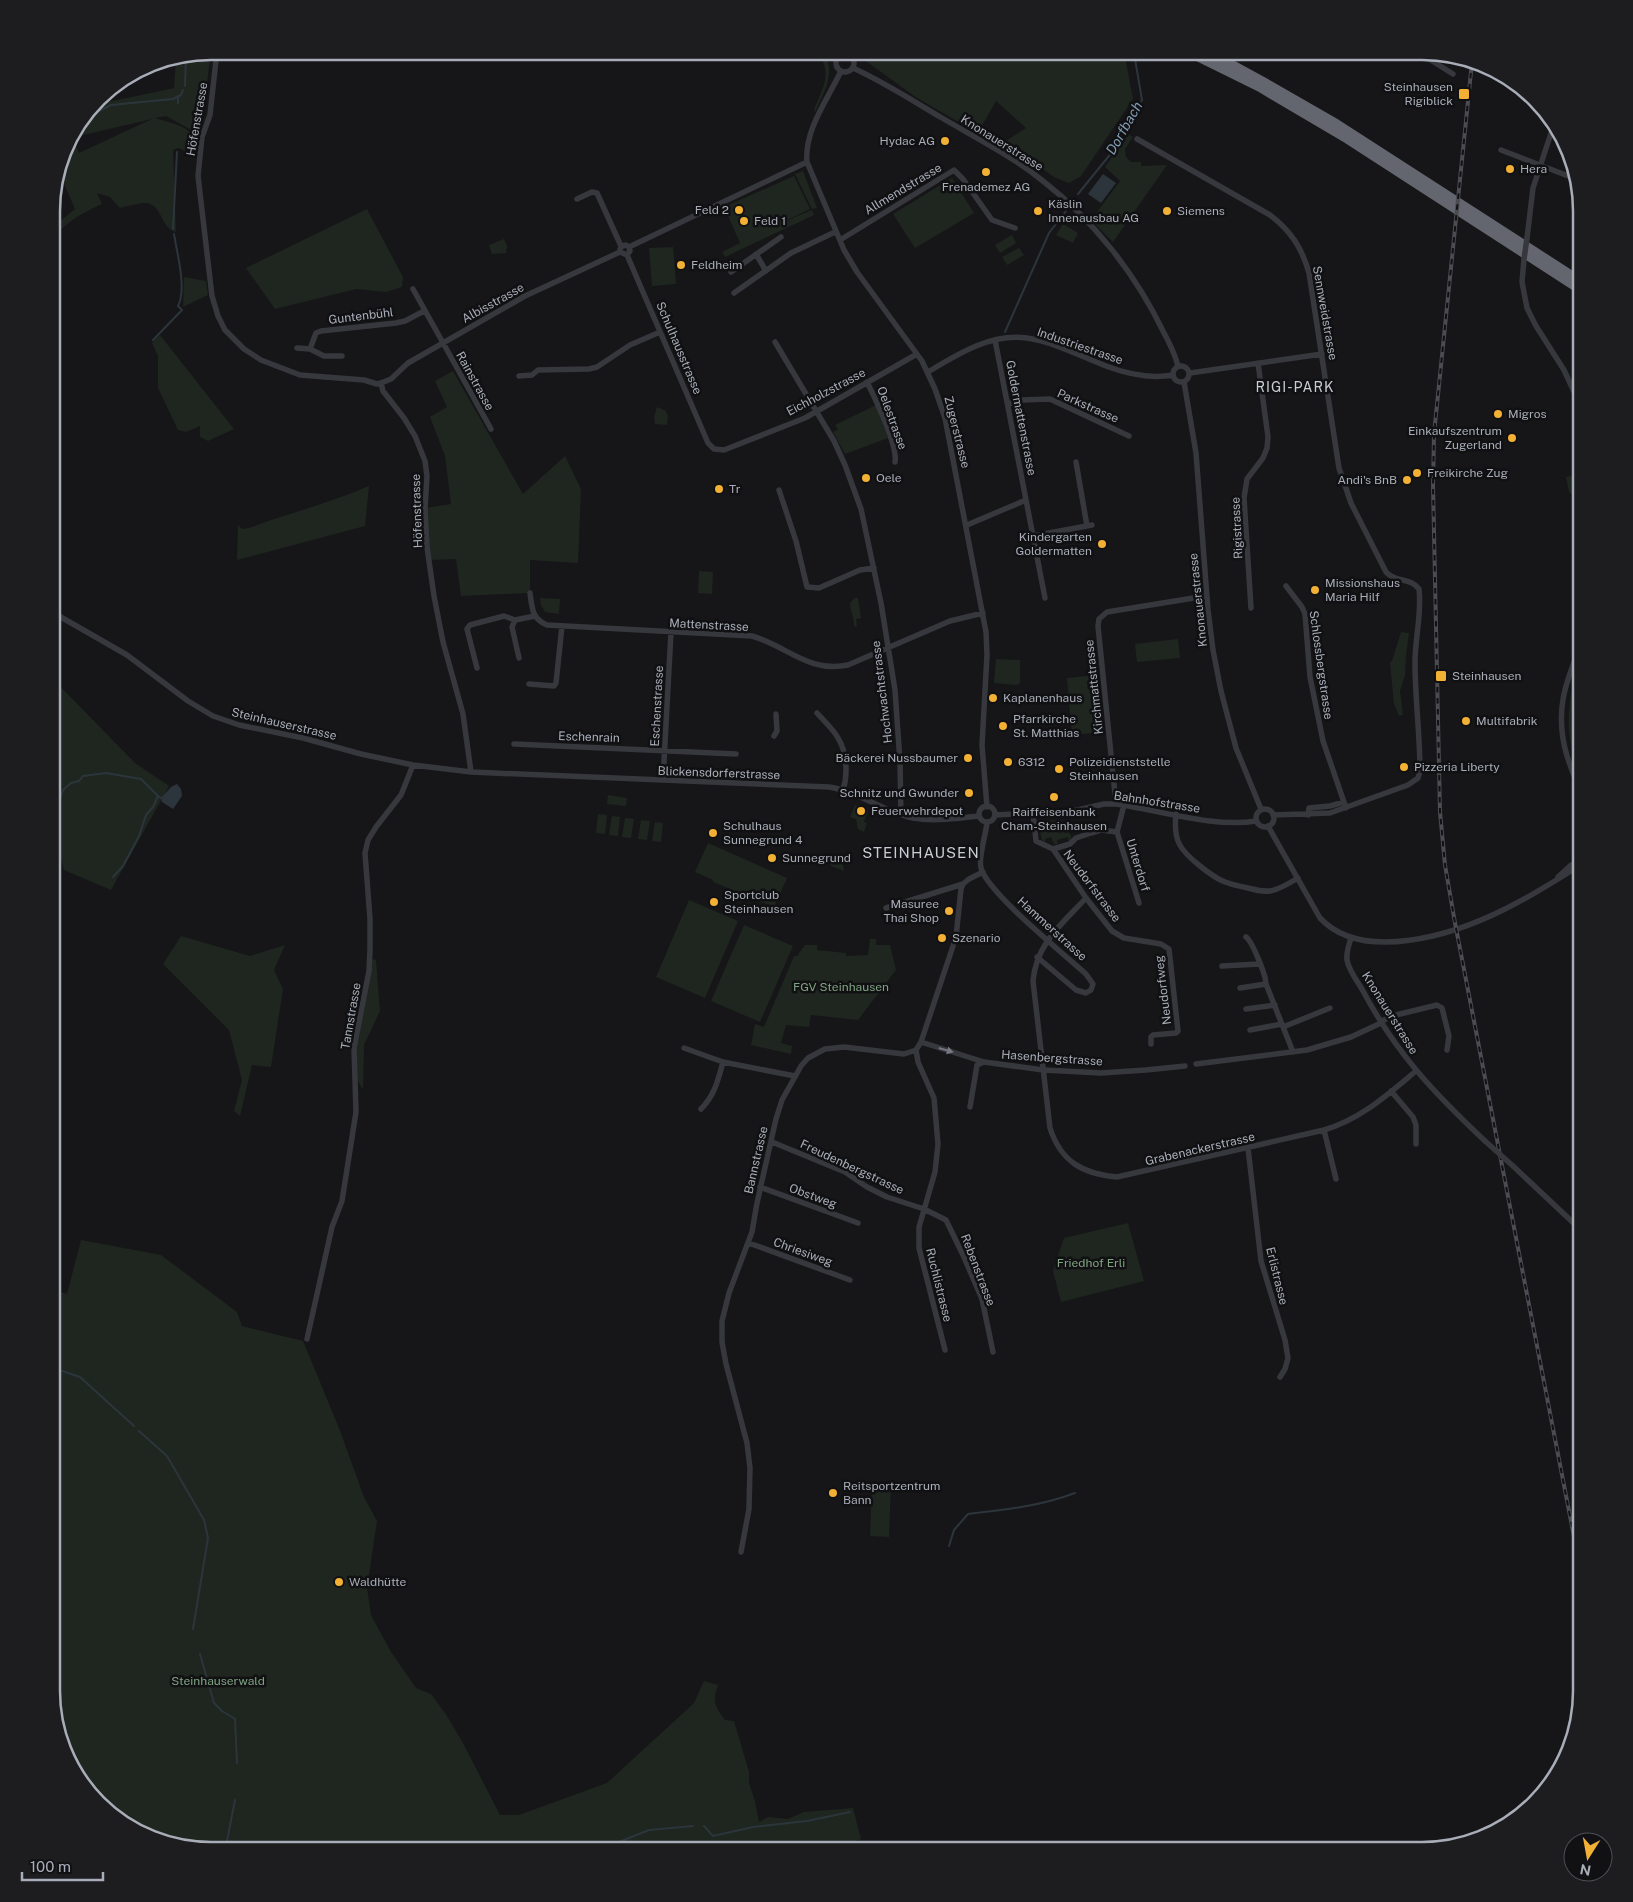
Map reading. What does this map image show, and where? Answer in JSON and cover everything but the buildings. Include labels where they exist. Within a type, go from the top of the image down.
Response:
[{"type":"highway","points":[[1204,60],[1267,92],[1347,140],[1573,285]]},
{"type":"highway","points":[[1224,60],[1273,86],[1358,137],[1573,276]]},
{"type":"street","name":"Höfenstrasse","points":[[216,60],[210,115],[202,137],[198,176],[212,296],[218,316],[226,330],[244,349],[282,370],[316,378],[364,380],[377,384],[381,383],[383,391],[415,436],[427,476],[424,494],[425,519],[434,596],[441,634],[463,714],[471,772]]},
{"type":"street","points":[[837,60],[836,65],[841,71],[848,72],[853,68],[853,60]]},
{"type":"street","points":[[1431,60],[1453,74]]},
{"type":"street","name":"Knonauerstrasse","points":[[853,68],[890,86],[1017,163],[1063,198],[1093,228],[1129,274],[1153,310],[1176,357],[1178,366]]},
{"type":"street","name":"Zugerstrasse","points":[[841,71],[810,134],[806,152],[807,162],[836,232],[857,272],[928,372],[945,418],[983,613],[987,655],[982,729],[987,807]]},
{"type":"street","points":[[1551,133],[1533,188],[1522,282],[1527,308],[1564,370],[1573,390]]},
{"type":"street","name":"Sennweidstrasse","points":[[1137,139],[1270,215],[1290,233],[1299,245],[1309,273],[1339,468],[1344,486],[1386,572],[1394,579],[1417,586],[1419,593],[1418,633],[1415,661],[1420,771],[1418,778],[1408,785],[1346,805]]},
{"type":"street","points":[[1500,150],[1568,176]]},
{"type":"street","points":[[621,249],[626,245],[629,247],[807,162]]},
{"type":"street","name":"Allmendstrasse","points":[[840,240],[954,170],[963,179],[992,220],[1014,228]]},
{"type":"street","points":[[577,199],[592,192],[597,193],[623,255],[627,255],[630,251],[629,247]]},
{"type":"street","points":[[734,293],[797,250],[836,232]]},
{"type":"street","points":[[731,272],[781,237]]},
{"type":"street","name":"Albisstrasse","points":[[381,383],[391,379],[408,363],[525,296],[621,249]]},
{"type":"street","points":[[756,254],[766,271]]},
{"type":"street","name":"Schulhausstrasse","points":[[627,255],[708,443],[714,448]]},
{"type":"street","name":"Rainstrasse","points":[[413,289],[491,429]]},
{"type":"street","name":"Guntenbühl","points":[[310,349],[316,333],[321,331],[396,323],[405,321],[424,311]]},
{"type":"street","points":[[519,376],[532,376],[538,370],[589,370],[630,345],[660,332]]},
{"type":"street","name":"Industriestrasse","points":[[928,372],[974,347],[996,340],[1020,338],[1033,339],[1117,370],[1152,377],[1173,375]]},
{"type":"street","name":"Goldermattenstrasse","points":[[996,340],[1045,598]]},
{"type":"street","name":"Hochwachtstrasse","points":[[775,342],[834,441],[861,509],[874,568],[898,722],[901,814]]},
{"type":"street","points":[[298,348],[310,349],[324,356],[342,356]]},
{"type":"street","name":"Eichholzstrasse","points":[[714,448],[724,450],[805,418],[917,354]]},
{"type":"street","points":[[1190,372],[1322,354]]},
{"type":"street","name":"Rigistrasse","points":[[1251,608],[1244,498],[1247,479],[1262,458],[1267,448],[1268,437],[1258,363]]},
{"type":"street","points":[[1178,366],[1185,366],[1190,372],[1189,378],[1184,382],[1177,381],[1173,375],[1173,370],[1178,366]]},
{"type":"street","name":"Oelestrasse","points":[[867,382],[876,398],[896,457],[895,462]]},
{"type":"street","name":"Knonauerstrasse","points":[[1184,382],[1196,453],[1206,596],[1214,650],[1228,718],[1246,774],[1261,809]]},
{"type":"street","name":"Parkstrasse","points":[[1008,404],[1023,400],[1050,399],[1130,436]]},
{"type":"street","points":[[1033,536],[1090,526],[1076,462]]},
{"type":"street","points":[[779,490],[796,541],[807,587],[819,588],[860,570],[874,568]]},
{"type":"street","points":[[967,525],[1026,500]]},
{"type":"street","name":"Schlossbergstrasse","points":[[1286,586],[1305,614],[1310,677],[1322,739],[1346,805]]},
{"type":"street","points":[[477,668],[467,629],[470,625],[504,616],[515,620],[535,616],[530,593]]},
{"type":"street","name":"Kirchmattstrasse","points":[[1116,804],[1098,626],[1099,619],[1107,612],[1206,596]]},
{"type":"street","name":"Mattenstrasse","points":[[535,616],[540,622],[547,625],[752,636],[766,640],[810,663],[830,667],[848,665],[950,621],[983,613]]},
{"type":"street","name":"Steinhauserstrasse","points":[[60,617],[128,655],[188,701],[222,720],[304,738],[361,754],[413,765],[452,770]]},
{"type":"street","points":[[515,620],[512,627],[519,658]]},
{"type":"street","points":[[529,684],[554,686],[556,683],[562,626]]},
{"type":"street","name":"Eschenstrasse","points":[[663,780],[671,632]]},
{"type":"street","points":[[1573,665],[1567,681],[1560,718],[1568,762],[1573,773]]},
{"type":"street","points":[[774,736],[777,731],[776,714]]},
{"type":"street","points":[[817,714],[842,744],[846,774],[844,790]]},
{"type":"street","name":"Eschenrain","points":[[514,744],[736,754]]},
{"type":"street","name":"Tannstrasse","points":[[307,1339],[332,1227],[342,1201],[356,1112],[354,1048],[369,971],[370,949],[370,919],[365,853],[368,840],[379,822],[401,795],[413,765]]},
{"type":"street","name":"Blickensdorferstrasse","points":[[452,770],[829,787],[844,790],[912,818],[935,819],[979,816]]},
{"type":"street","name":"Bahnhofstrasse","points":[[995,815],[1072,811],[1104,804],[1116,804],[1222,823],[1256,821]]},
{"type":"street","points":[[1053,849],[1070,844],[1076,838],[1088,833],[1101,830],[1117,832],[1124,805]]},
{"type":"street","points":[[1273,815],[1324,814],[1346,805]]},
{"type":"street","points":[[987,807],[993,810],[995,815],[993,820],[987,822],[982,821],[979,816],[982,808],[987,807]]},
{"type":"street","points":[[1261,809],[1269,810],[1273,815],[1272,822],[1268,826],[1261,826],[1256,821],[1256,814],[1261,809]]},
{"type":"street","name":"Neudorfstrasse","points":[[1033,813],[1036,841],[1053,849],[1086,898],[1112,931],[1120,936],[1161,944]]},
{"type":"street","points":[[1176,814],[1174,827],[1179,845],[1185,854],[1216,880],[1226,884],[1274,891],[1298,878]]},
{"type":"street","points":[[886,908],[963,884],[983,872],[980,863],[987,822]]},
{"type":"street","points":[[1268,826],[1320,918],[1332,928],[1352,938],[1372,941],[1394,942],[1411,940],[1454,929],[1503,910],[1554,880],[1573,872]]},
{"type":"street","name":"Unterdorf","points":[[1117,832],[1140,903]]},
{"type":"street","points":[[1554,880],[1573,863]]},
{"type":"street","name":"Hammerstrasse","points":[[983,872],[1002,898],[1086,974],[1093,984],[1091,990],[1086,993],[1076,990],[1037,957]]},
{"type":"street","points":[[916,1050],[921,1042],[956,937],[963,884]]},
{"type":"street","name":"Grabenackerstrasse","points":[[1086,898],[1047,940],[1037,957],[1032,981],[1050,1128],[1068,1160],[1099,1175],[1118,1177],[1324,1130],[1349,1122],[1365,1112],[1416,1071]]},
{"type":"street","points":[[1246,937],[1250,940],[1266,979],[1266,984],[1293,1052]]},
{"type":"street","name":"Knonauerstrasse","points":[[1352,938],[1347,952],[1348,964],[1381,1022],[1416,1071],[1445,1103],[1573,1222]]},
{"type":"street","name":"Neudorfweg","points":[[1151,1044],[1151,1037],[1153,1035],[1176,1034],[1178,1031],[1170,953],[1169,949],[1161,944]]},
{"type":"street","points":[[1222,966],[1259,964]]},
{"type":"street","points":[[1240,988],[1266,984]]},
{"type":"street","points":[[1246,1009],[1275,1005]]},
{"type":"street","points":[[1196,1064],[1293,1052],[1337,1042],[1392,1016],[1437,1005],[1442,1008],[1449,1036],[1447,1050]]},
{"type":"street","points":[[1250,1030],[1283,1026],[1330,1008]]},
{"type":"street","name":"Hasenbergstrasse","points":[[921,1042],[984,1062],[1042,1070],[1101,1073],[1185,1066]]},
{"type":"street","points":[[684,1048],[724,1062],[795,1076]]},
{"type":"street","name":"Bannstrasse","points":[[741,1552],[749,1509],[750,1468],[747,1442],[726,1364],[722,1342],[722,1321],[729,1293],[749,1244],[760,1187],[782,1100],[801,1066],[808,1058],[825,1048],[904,1054],[916,1050]]},
{"type":"street","name":"Ruchlistrasse","points":[[916,1050],[921,1071],[934,1098],[938,1144],[935,1172],[919,1227],[919,1248],[945,1350]]},
{"type":"street","points":[[701,1109],[710,1100],[724,1062]]},
{"type":"street","points":[[970,1107],[977,1066],[984,1062]]},
{"type":"street","points":[[1391,1091],[1412,1117],[1416,1125],[1416,1144]]},
{"type":"street","points":[[1324,1130],[1336,1179]]},
{"type":"street","name":"Freudenbergstrasse","points":[[772,1142],[831,1166],[887,1197],[924,1209]]},
{"type":"street","name":"Erlistrasse","points":[[1248,1148],[1261,1261],[1286,1340],[1288,1358],[1285,1369],[1280,1377]]},
{"type":"street","name":"Obstweg","points":[[760,1187],[858,1223]]},
{"type":"street","name":"Rebenstrasse","points":[[924,1209],[946,1220],[953,1233],[982,1299],[993,1352]]},
{"type":"street","name":"Chriesiweg","points":[[749,1244],[850,1280]]},
{"type":"green space","points":[[210,60],[202,123],[197,133],[166,116],[155,118],[183,127],[193,136],[196,142],[197,150],[186,151],[178,148],[173,150],[176,232],[166,225],[154,206],[143,203],[120,208],[110,197],[97,193],[102,204],[75,218],[60,230],[60,221],[75,209],[63,181],[76,145],[79,153],[152,119],[80,136],[91,119],[108,102],[174,88],[176,64]]},
{"type":"green space","points":[[821,60],[827,60],[829,67],[828,82],[815,112],[814,109],[825,79],[824,65]]},
{"type":"green space","points":[[864,60],[1126,60],[1133,99],[1081,176],[1069,183],[1054,177],[1008,144],[1006,141],[1026,128],[996,101],[978,133],[917,98]]},
{"type":"green space","points":[[1128,134],[1133,137],[1125,149],[1126,157],[1131,162],[1141,162],[1141,166],[1167,165],[1113,242],[1091,220],[1120,181],[1105,167]]},
{"type":"green space","points":[[803,171],[817,208],[812,209],[795,174]]},
{"type":"green space","points":[[794,176],[810,209],[781,223],[812,210],[814,215],[725,257],[722,252],[740,243],[724,207]]},
{"type":"green space","points":[[952,178],[974,213],[915,248],[893,214]]},
{"type":"green space","points":[[367,209],[403,277],[402,287],[386,292],[356,289],[275,309],[246,268]]},
{"type":"green space","points":[[1063,224],[1078,233],[1073,243],[1056,235]]},
{"type":"green space","points":[[1012,235],[1016,243],[1000,253],[995,245]]},
{"type":"green space","points":[[504,239],[507,246],[506,253],[492,254],[489,245]]},
{"type":"green space","points":[[673,247],[676,284],[652,286],[649,248]]},
{"type":"green space","points":[[1019,248],[1024,255],[1007,265],[1002,257]]},
{"type":"green space","points":[[184,277],[206,281],[208,295],[183,307]]},
{"type":"green space","points":[[160,335],[234,429],[208,441],[200,437],[200,426],[186,432],[178,430],[158,388],[158,356],[152,343]]},
{"type":"green space","points":[[453,371],[523,494],[565,456],[581,489],[578,563],[530,560],[530,593],[461,596],[456,559],[429,560],[426,508],[451,504],[445,456],[430,417],[447,407],[435,381]]},
{"type":"green space","points":[[876,405],[888,438],[845,454],[833,432],[838,430],[835,425]]},
{"type":"green space","points":[[657,407],[666,411],[668,416],[667,425],[655,424],[654,417]]},
{"type":"green space","points":[[1573,476],[1573,494],[1569,492],[1566,477]]},
{"type":"green space","points":[[369,486],[365,526],[237,560],[238,525],[242,529],[249,528]]},
{"type":"green space","points":[[699,571],[713,572],[712,594],[698,593]]},
{"type":"green space","points":[[540,598],[560,599],[559,614],[545,612]]},
{"type":"green space","points":[[855,598],[858,598],[861,618],[856,619],[856,627],[850,603]]},
{"type":"green space","points":[[1401,632],[1409,633],[1405,675],[1400,691],[1403,715],[1399,716],[1394,704],[1390,663]]},
{"type":"green space","points":[[1178,639],[1180,658],[1137,662],[1135,644]]},
{"type":"green space","points":[[996,659],[1020,660],[1020,683],[1017,685],[994,683]]},
{"type":"green space","points":[[1097,675],[1102,732],[1072,735],[1067,678]]},
{"type":"green space","points":[[1573,684],[1573,753],[1569,725]]},
{"type":"green space","points":[[60,686],[135,763],[169,786],[111,890],[64,870],[60,854]]},
{"type":"green space","points":[[608,795],[627,798],[626,806],[607,804]]},
{"type":"green space","points":[[855,805],[868,811],[864,822],[867,823],[864,832],[858,829],[856,819],[850,817]]},
{"type":"green space","points":[[598,814],[607,815],[605,834],[596,833]]},
{"type":"green space","points":[[612,816],[620,817],[618,836],[609,835]]},
{"type":"green space","points":[[625,818],[634,819],[631,838],[622,837]]},
{"type":"green space","points":[[641,820],[650,821],[647,840],[638,839]]},
{"type":"green space","points":[[1061,820],[1071,836],[1069,842],[1068,837],[1057,840],[1058,844],[1054,844],[1051,837],[1045,839],[1045,842],[1042,840],[1040,831],[1048,829],[1046,821]]},
{"type":"green space","points":[[655,822],[663,823],[661,842],[652,841]]},
{"type":"green space","points":[[708,843],[787,878],[774,907],[713,882],[713,880],[695,872]]},
{"type":"green space","points":[[841,854],[844,871],[831,866],[829,855]]},
{"type":"green space","points":[[689,900],[738,921],[705,998],[656,977]]},
{"type":"green space","points":[[744,925],[793,946],[760,1022],[711,1001]]},
{"type":"green space","points":[[181,936],[250,956],[285,945],[274,970],[283,989],[271,1067],[252,1065],[240,1116],[234,1111],[242,1080],[229,1030],[163,964]]},
{"type":"green space","name":"FGV Steinhausen","points":[[870,939],[876,939],[876,945],[890,945],[896,970],[858,1020],[811,1015],[809,1027],[786,1025],[781,1043],[792,1046],[791,1054],[751,1045],[755,1024],[764,1027],[794,956],[797,956],[805,945],[817,945],[817,950],[846,953],[846,956],[868,955]]},
{"type":"green space","points":[[369,958],[376,960],[380,1011],[364,1045],[363,1090],[354,1074],[359,1013]]},
{"type":"green space","name":"Friedhof Erli","points":[[1128,1223],[1144,1281],[1061,1302],[1053,1271],[1064,1238]]},
{"type":"green space","name":"Steinhauserwald","points":[[81,1240],[161,1255],[237,1312],[242,1326],[303,1341],[339,1428],[364,1497],[377,1521],[367,1588],[371,1615],[391,1652],[416,1688],[431,1694],[447,1716],[500,1815],[519,1815],[607,1783],[694,1703],[704,1681],[718,1685],[715,1696],[717,1707],[725,1720],[734,1721],[749,1772],[749,1783],[759,1822],[768,1817],[788,1819],[804,1812],[853,1808],[861,1839],[853,1842],[201,1842],[163,1834],[127,1817],[104,1798],[85,1775],[68,1739],[61,1710],[60,1292],[67,1294]]},
{"type":"green space","points":[[872,1485],[891,1486],[889,1537],[870,1536]]},
{"type":"shaded area","points":[[1103,174],[1116,183],[1101,203],[1088,194]]},
{"type":"shaded area","points":[[177,784],[181,789],[182,796],[173,809],[162,802],[161,798],[171,787]]},
{"type":"waterway","name":"Dorfbach","points":[[1078,194],[1117,146],[1142,100],[1135,60]]},
{"type":"waterway","points":[[185,86],[186,62]]},
{"type":"waterway","points":[[99,111],[111,105],[173,99],[181,95],[183,90]]},
{"type":"waterway","points":[[178,96],[178,103]]},
{"type":"waterway","points":[[173,229],[177,152]]},
{"type":"waterway","name":"Dorfbach","points":[[1005,332],[1049,233],[1066,211]]},
{"type":"waterway","points":[[153,340],[182,310],[178,306],[182,290],[174,234]]},
{"type":"waterway","points":[[60,799],[63,790],[71,783],[79,781],[83,776],[106,773],[141,779],[158,796]]},
{"type":"waterway","points":[[113,877],[123,866],[139,836],[146,815],[153,807],[158,796],[161,798]]},
{"type":"waterway","points":[[60,1370],[80,1377],[134,1426]]},
{"type":"waterway","points":[[139,1431],[167,1456],[204,1520],[208,1538],[193,1629]]},
{"type":"waterway","points":[[949,1546],[954,1530],[968,1514],[1036,1504],[1075,1493]]},
{"type":"waterway","points":[[200,1654],[214,1703],[222,1711],[235,1719],[237,1763]]},
{"type":"waterway","points":[[227,1842],[235,1800]]},
{"type":"waterway","points":[[704,1826],[713,1836],[753,1827],[807,1821],[850,1812]]},
{"type":"waterway","points":[[619,1842],[649,1830],[693,1826]]},
{"type":"railway","points":[[1471,69],[1434,434],[1433,486],[1440,812],[1445,865],[1455,923],[1573,1532]]},
{"type":"place","name":"Steinhausen Rigiblick","points":[[1464,94]]},
{"type":"place","name":"Hydac AG","points":[[945,141]]},
{"type":"place","name":"Hera","points":[[1510,169]]},
{"type":"place","name":"Frenademez AG","points":[[986,172]]},
{"type":"place","name":"Feld 2","points":[[739,210]]},
{"type":"place","name":"Käslin Innenausbau AG","points":[[1038,211]]},
{"type":"place","name":"Siemens","points":[[1167,211]]},
{"type":"place","name":"Feld 1","points":[[744,221]]},
{"type":"place","name":"Feldheim","points":[[681,265]]},
{"type":"place","name":"Migros","points":[[1498,414]]},
{"type":"place","name":"Einkaufszentrum Zugerland","points":[[1512,438]]},
{"type":"place","name":"Freikirche Zug","points":[[1417,473]]},
{"type":"place","name":"Oele","points":[[866,478]]},
{"type":"place","name":"Andi's BnB","points":[[1407,480]]},
{"type":"place","name":"Tr","points":[[719,489]]},
{"type":"place","name":"Kindergarten Goldermatten","points":[[1102,544]]},
{"type":"place","name":"Missionshaus Maria Hilf","points":[[1315,590]]},
{"type":"place","name":"Steinhausen","points":[[1441,676]]},
{"type":"place","name":"Kaplanenhaus","points":[[993,698]]},
{"type":"place","name":"Multifabrik","points":[[1466,721]]},
{"type":"place","name":"Pfarrkirche St. Matthias","points":[[1003,726]]},
{"type":"place","name":"Bäckerei Nussbaumer","points":[[968,758]]},
{"type":"place","name":"6312","points":[[1008,762]]},
{"type":"place","name":"Pizzeria Liberty","points":[[1404,767]]},
{"type":"place","name":"Polizeidienststelle Steinhausen","points":[[1059,769]]},
{"type":"place","name":"Schnitz und Gwunder","points":[[969,793]]},
{"type":"place","name":"Raiffeisenbank Cham-Steinhausen","points":[[1054,797]]},
{"type":"place","name":"Feuerwehrdepot","points":[[861,811]]},
{"type":"place","name":"Schulhaus Sunnegrund 4","points":[[713,833]]},
{"type":"place","name":"Sunnegrund","points":[[772,858]]},
{"type":"place","name":"Sportclub Steinhausen","points":[[714,902]]},
{"type":"place","name":"Masuree Thai Shop","points":[[949,911]]},
{"type":"place","name":"Szenario","points":[[942,938]]},
{"type":"place","name":"Reitsportzentrum Bann","points":[[833,1493]]},
{"type":"place","name":"Waldhütte","points":[[339,1582]]},
{"type":"district","name":"RIGI-PARK","points":[[1295,387]]},
{"type":"district","name":"STEINHAUSEN","points":[[921,853]]}]
